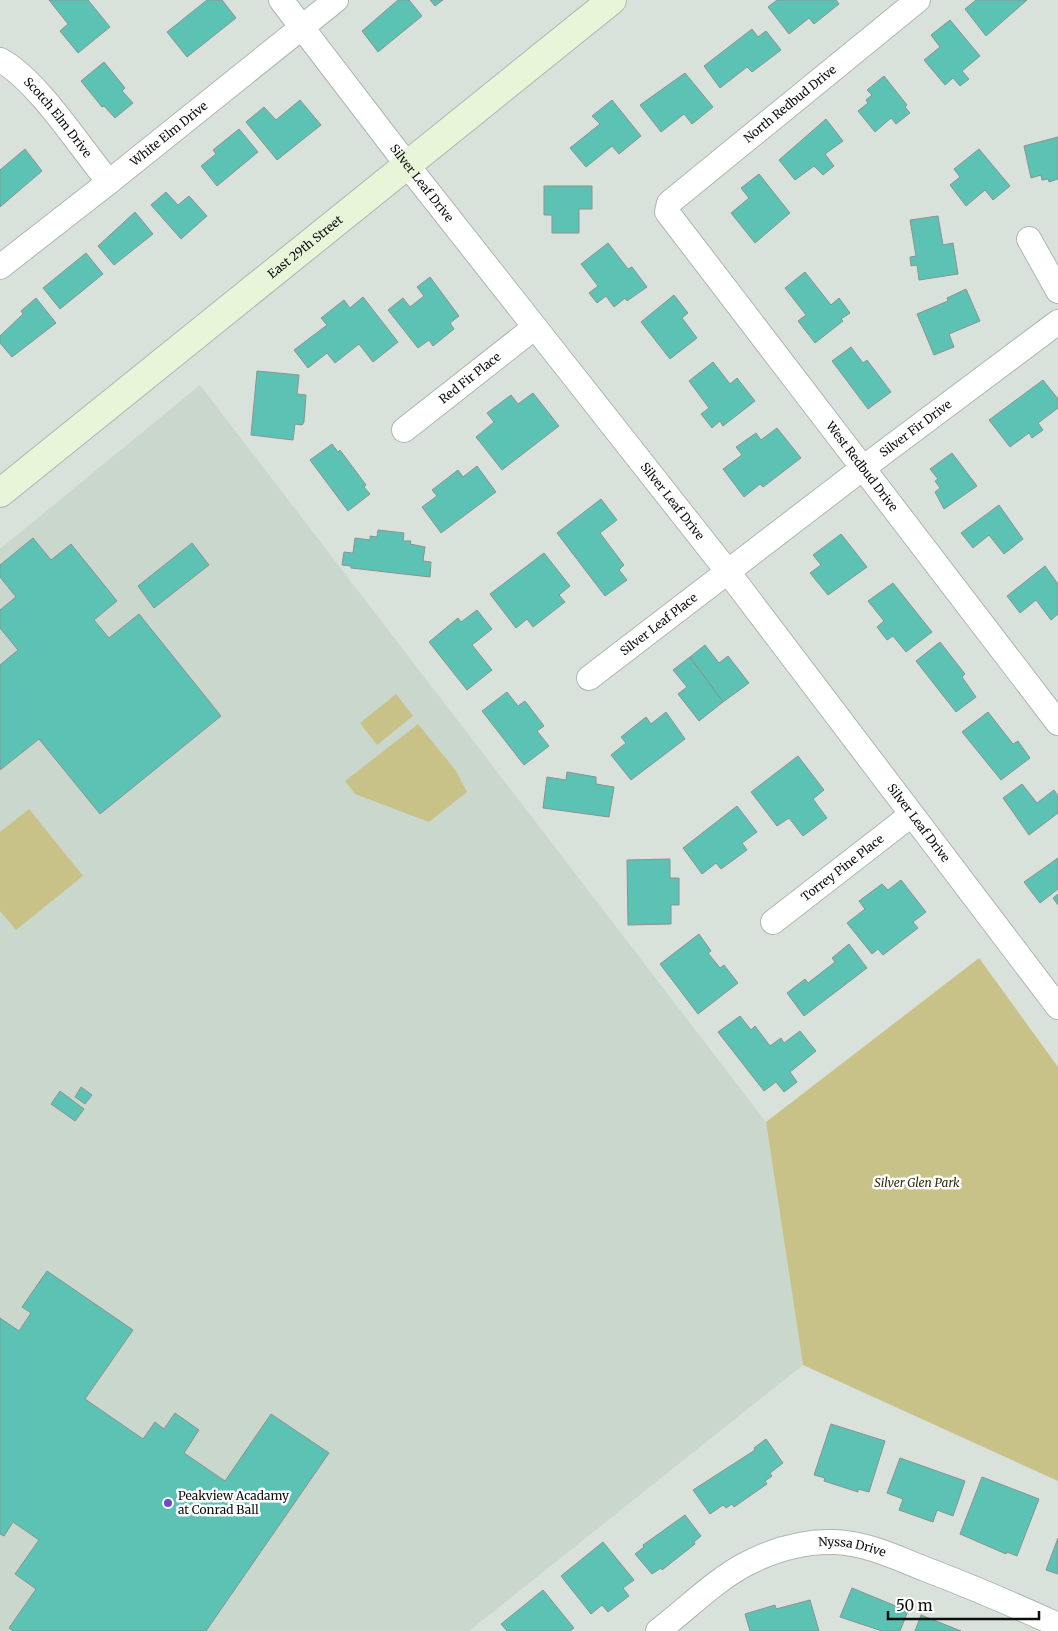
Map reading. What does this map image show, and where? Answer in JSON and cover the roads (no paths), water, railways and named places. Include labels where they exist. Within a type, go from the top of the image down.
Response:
[{"type":"main road","name":"East 29th Street","points":[[0,493],[612,0]]},
{"type":"street","name":"Silver Leaf Drive","points":[[281,0],[408,166],[728,572],[1058,1007]]},
{"type":"street","name":"White Elm Drive","points":[[0,267],[336,0]]},
{"type":"street","name":"North Redbud Drive","points":[[667,212],[669,203],[918,0]]},
{"type":"street","name":"Scotch Elm Drive","points":[[0,60],[22,77],[41,97],[109,182]]},
{"type":"street","name":"West Redbud Drive","points":[[667,212],[1058,723]]},
{"type":"street","points":[[1029,239],[1058,291]]},
{"type":"street","name":"Silver Fir Drive","points":[[728,572],[1058,322]]},
{"type":"street","name":"Red Fir Place","points":[[404,430],[535,327]]},
{"type":"street","name":"Silver Leaf Place","points":[[589,678],[728,572]]},
{"type":"street","name":"Torrey Pine Place","points":[[773,922],[911,815]]},
{"type":"street","name":"Nyssa Drive","points":[[658,1631],[745,1564],[789,1547],[809,1543],[834,1542],[859,1545],[885,1553],[982,1591],[1058,1625]]},
{"type":"place","name":"Peakview Acadamy at Conrad Ball","points":[[168,1503]]},
{"type":"park label","name":"Silver Glen Park","points":[[917,1183]]}]
